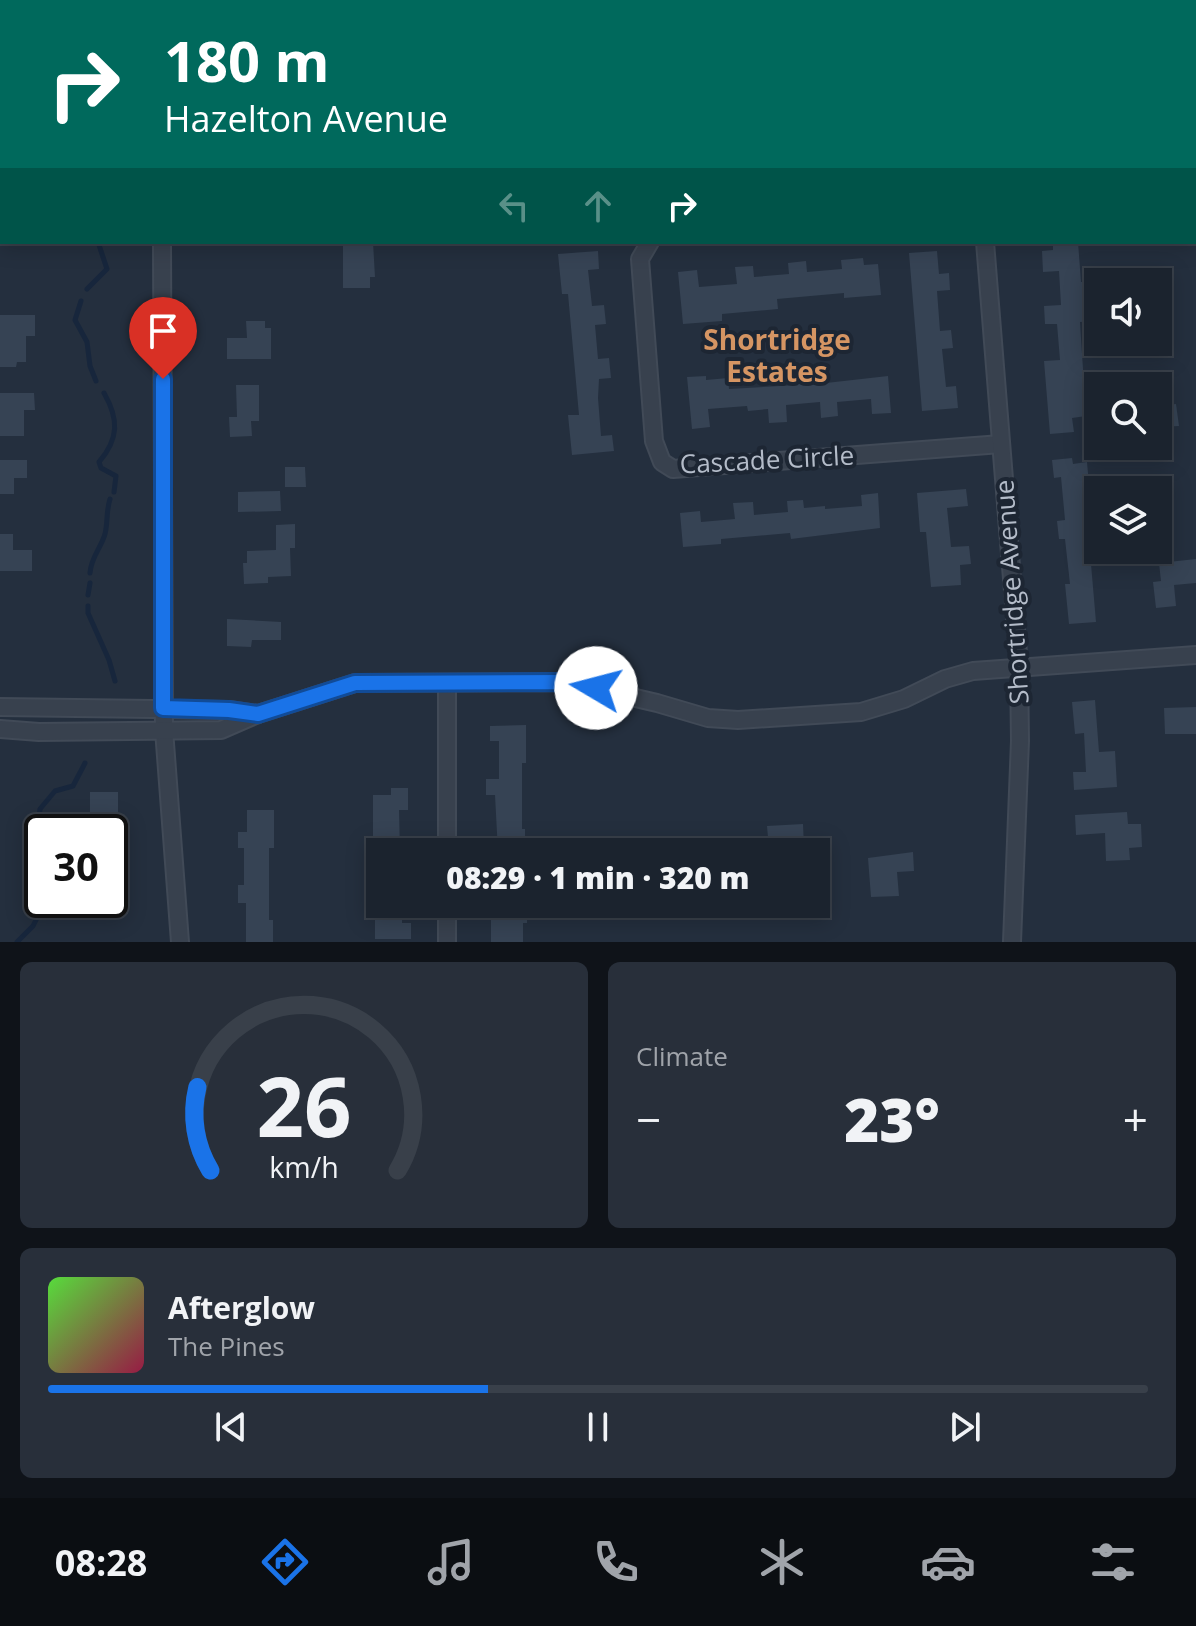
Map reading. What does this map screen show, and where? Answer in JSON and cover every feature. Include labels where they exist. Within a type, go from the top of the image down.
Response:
[{"type":"street","points":[[162,244],[163,708],[180,942]]},
{"type":"street","name":"Cascade Circle","points":[[649,244],[640,259],[654,441],[662,462],[673,469],[1001,444]]},
{"type":"street","name":"Shortridge Avenue","points":[[985,244],[1019,666],[1020,741],[1012,942]]},
{"type":"street","points":[[0,729],[39,732],[221,730],[258,714],[355,683],[567,682],[708,718],[738,720],[861,712],[904,699],[945,679],[973,671],[1196,655]]},
{"type":"street","points":[[447,684],[447,838]]},
{"type":"street","points":[[0,707],[48,710],[163,708],[258,714]]},
{"type":"street","points":[[447,918],[447,942]]},
{"type":"building","points":[[343,244],[373,244],[375,277],[370,277],[370,288],[343,288]]},
{"type":"building","points":[[1053,244],[1078,244],[1081,282],[1084,282],[1084,322],[1080,322],[1084,416],[1072,418],[1074,432],[1050,434],[1044,361],[1060,360],[1057,324],[1045,324],[1044,306],[1061,305],[1059,271],[1043,272],[1042,251],[1053,250]]},
{"type":"building","points":[[598,251],[599,269],[588,270],[592,306],[604,305],[606,324],[595,325],[598,359],[609,358],[611,378],[599,379],[601,436],[612,435],[614,451],[572,455],[568,415],[579,415],[568,294],[562,294],[558,254]]},
{"type":"building","points":[[937,251],[939,274],[949,273],[950,290],[937,291],[940,331],[951,330],[953,348],[942,349],[946,387],[956,386],[958,408],[922,411],[909,253]]},
{"type":"building","points":[[863,258],[864,265],[878,264],[881,295],[844,298],[844,293],[777,299],[778,309],[722,314],[722,321],[683,324],[678,272],[697,270],[699,287],[737,284],[735,267],[753,266],[754,277],[789,274],[788,263],[806,261],[807,272],[842,269],[841,260]]},
{"type":"building","points":[[0,315],[35,315],[35,336],[26,336],[26,362],[17,362],[16,367],[0,367]]},
{"type":"building","points":[[246,321],[265,321],[265,328],[271,328],[271,359],[227,359],[227,338],[247,338]]},
{"type":"building","points":[[706,376],[706,380],[728,378],[729,389],[798,385],[797,379],[825,377],[826,383],[888,376],[891,413],[872,414],[871,399],[837,402],[838,416],[821,418],[820,402],[786,405],[787,422],[769,423],[768,409],[748,411],[747,406],[708,409],[710,427],[692,429],[687,377]]},
{"type":"building","points":[[236,385],[259,385],[259,421],[251,421],[252,436],[230,437],[229,417],[237,417]]},
{"type":"building","points":[[0,393],[34,393],[35,410],[24,410],[24,436],[0,436]]},
{"type":"building","points":[[1172,404],[1176,404],[1179,426],[1172,426]]},
{"type":"building","points":[[1072,458],[1073,464],[1087,462],[1088,476],[1084,476],[1084,564],[1091,564],[1096,622],[1069,624],[1065,584],[1070,584],[1065,539],[1059,539],[1057,521],[1065,520],[1061,477],[1054,478],[1052,460]]},
{"type":"building","points":[[0,460],[27,460],[27,478],[14,478],[14,494],[0,494]]},
{"type":"building","points":[[285,467],[305,467],[306,487],[285,487]]},
{"type":"building","points":[[966,489],[968,506],[947,508],[951,547],[969,546],[971,564],[960,565],[961,585],[931,587],[926,532],[920,532],[917,493]]},
{"type":"building","points":[[280,491],[281,511],[238,512],[238,492]]},
{"type":"building","points":[[878,493],[880,528],[791,539],[790,533],[721,539],[721,544],[683,547],[680,513],[700,511],[701,522],[735,519],[733,503],[753,502],[754,515],[788,512],[787,501],[803,500],[804,508],[862,506],[861,495]]},
{"type":"building","points":[[295,524],[295,548],[290,548],[291,576],[268,577],[268,583],[244,584],[243,563],[247,563],[247,551],[276,550],[276,525]]},
{"type":"building","points":[[0,534],[13,534],[13,550],[32,550],[32,571],[0,571]]},
{"type":"building","points":[[1196,559],[1196,583],[1174,585],[1176,606],[1156,608],[1153,582],[1161,581],[1159,564]]},
{"type":"building","points":[[227,619],[281,622],[281,640],[252,640],[251,647],[227,646]]},
{"type":"building","points":[[1095,700],[1099,752],[1115,751],[1117,787],[1074,790],[1073,772],[1086,772],[1084,733],[1075,734],[1072,702]]},
{"type":"building","points":[[1196,707],[1196,734],[1165,734],[1164,708]]},
{"type":"building","points":[[526,725],[526,763],[522,763],[522,829],[525,829],[525,838],[497,838],[495,795],[486,795],[486,779],[499,779],[499,741],[490,741],[490,726]]},
{"type":"building","points":[[391,788],[408,788],[408,810],[399,810],[400,838],[373,838],[373,795],[391,795]]},
{"type":"building","points":[[90,792],[118,792],[118,814],[90,814]]},
{"type":"building","points":[[247,810],[274,810],[274,848],[269,848],[269,920],[273,920],[273,942],[246,942],[246,903],[238,903],[238,885],[244,885],[244,848],[238,848],[238,832],[247,832]]},
{"type":"building","points":[[1127,812],[1128,824],[1141,824],[1142,847],[1129,848],[1130,860],[1106,861],[1105,833],[1076,835],[1075,815]]},
{"type":"building","points":[[803,824],[804,838],[768,838],[767,826]]},
{"type":"building","points":[[913,852],[914,871],[897,872],[899,896],[871,897],[868,858]]},
{"type":"building","points":[[375,918],[402,918],[402,923],[411,923],[411,939],[375,939]]},
{"type":"building","points":[[491,918],[527,918],[527,923],[523,923],[523,942],[491,942]]},
{"type":"waterway","points":[[87,289],[107,269],[99,244]]},
{"type":"waterway","points":[[81,301],[75,320],[87,342],[90,366],[96,381]]},
{"type":"waterway","points":[[104,393],[115,429],[110,445],[99,462],[101,468],[116,476],[114,492]]},
{"type":"waterway","points":[[90,573],[105,534],[110,499]]},
{"type":"waterway","points":[[88,595],[90,583]]},
{"type":"waterway","points":[[88,606],[115,681]]},
{"type":"waterway","points":[[17,942],[37,918],[32,895],[40,809],[55,791],[73,786],[85,763]]},
{"type":"district","name":"Shortridge Estates","points":[[777,356]]},
{"type":"route","points":[[163,379],[163,708],[258,714],[355,683],[567,682],[596,688]]}]
